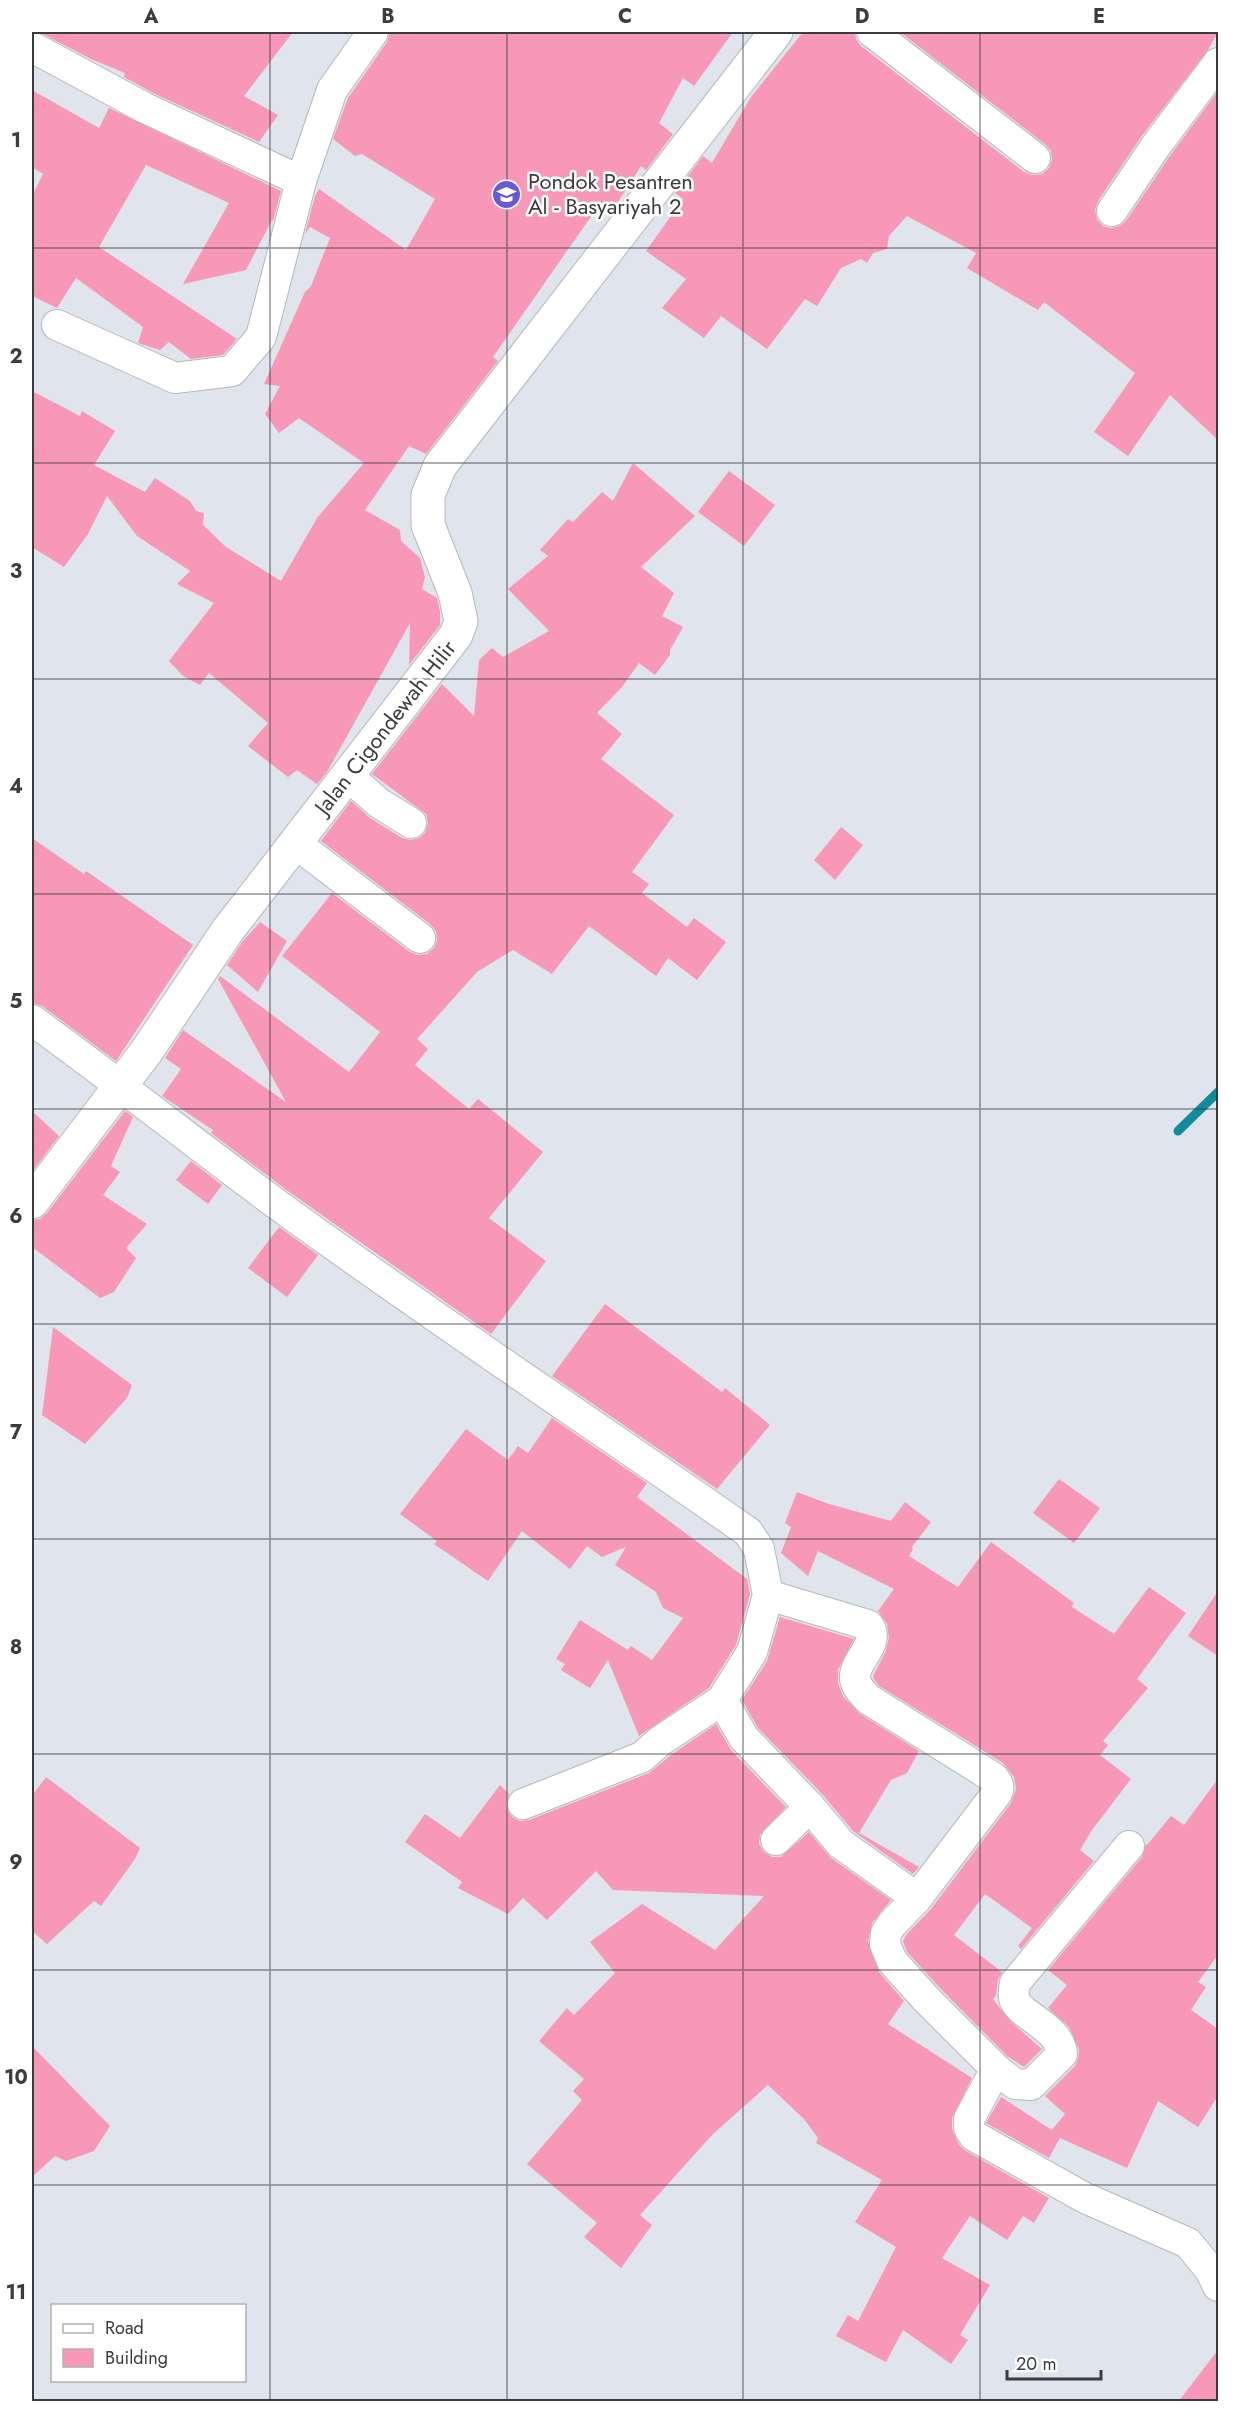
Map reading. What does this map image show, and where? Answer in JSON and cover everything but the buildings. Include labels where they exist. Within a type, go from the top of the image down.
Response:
[{"type":"street","points":[[57,325],[175,378],[232,371],[261,337],[301,180],[332,90],[373,32]]},
{"type":"street","name":"Jalan Cigondewah Hilir","points":[[32,1202],[146,1052],[228,930],[456,635],[461,621],[455,593],[428,525],[428,495],[440,466],[776,32]]},
{"type":"street","points":[[872,32],[1035,158]]},
{"type":"street","points":[[32,47],[145,108],[301,180]]},
{"type":"street","points":[[1112,211],[1155,147],[1218,63]]},
{"type":"street","points":[[348,776],[379,803],[411,823]]},
{"type":"street","points":[[295,843],[420,938]]},
{"type":"street","points":[[32,1020],[121,1084],[281,1207],[417,1304],[748,1532],[759,1549],[768,1595],[752,1652],[722,1700],[642,1757],[523,1804]]},
{"type":"street","points":[[768,1595],[868,1625],[872,1634],[869,1646],[855,1674],[855,1681],[868,1699],[994,1778],[998,1783],[997,1793],[917,1898],[901,1912],[886,1933],[885,1944],[892,1961],[926,1999],[996,2069],[1015,2084],[1031,2085],[1062,2054],[1058,2039],[1016,2002],[1015,1983],[1129,1846]]},
{"type":"street","points":[[722,1700],[744,1738],[810,1807],[841,1844],[917,1898]]},
{"type":"street","points":[[776,1840],[810,1807]]},
{"type":"street","points":[[996,2069],[969,2119],[969,2127],[974,2136],[1085,2198],[1188,2242],[1210,2270],[1218,2286]]},
{"type":"waterway","points":[[1178,1131],[1218,1092]]},
{"type":"place","name":"Pondok Pesantren Al - Basyariyah 2","points":[[507,194]]}]
